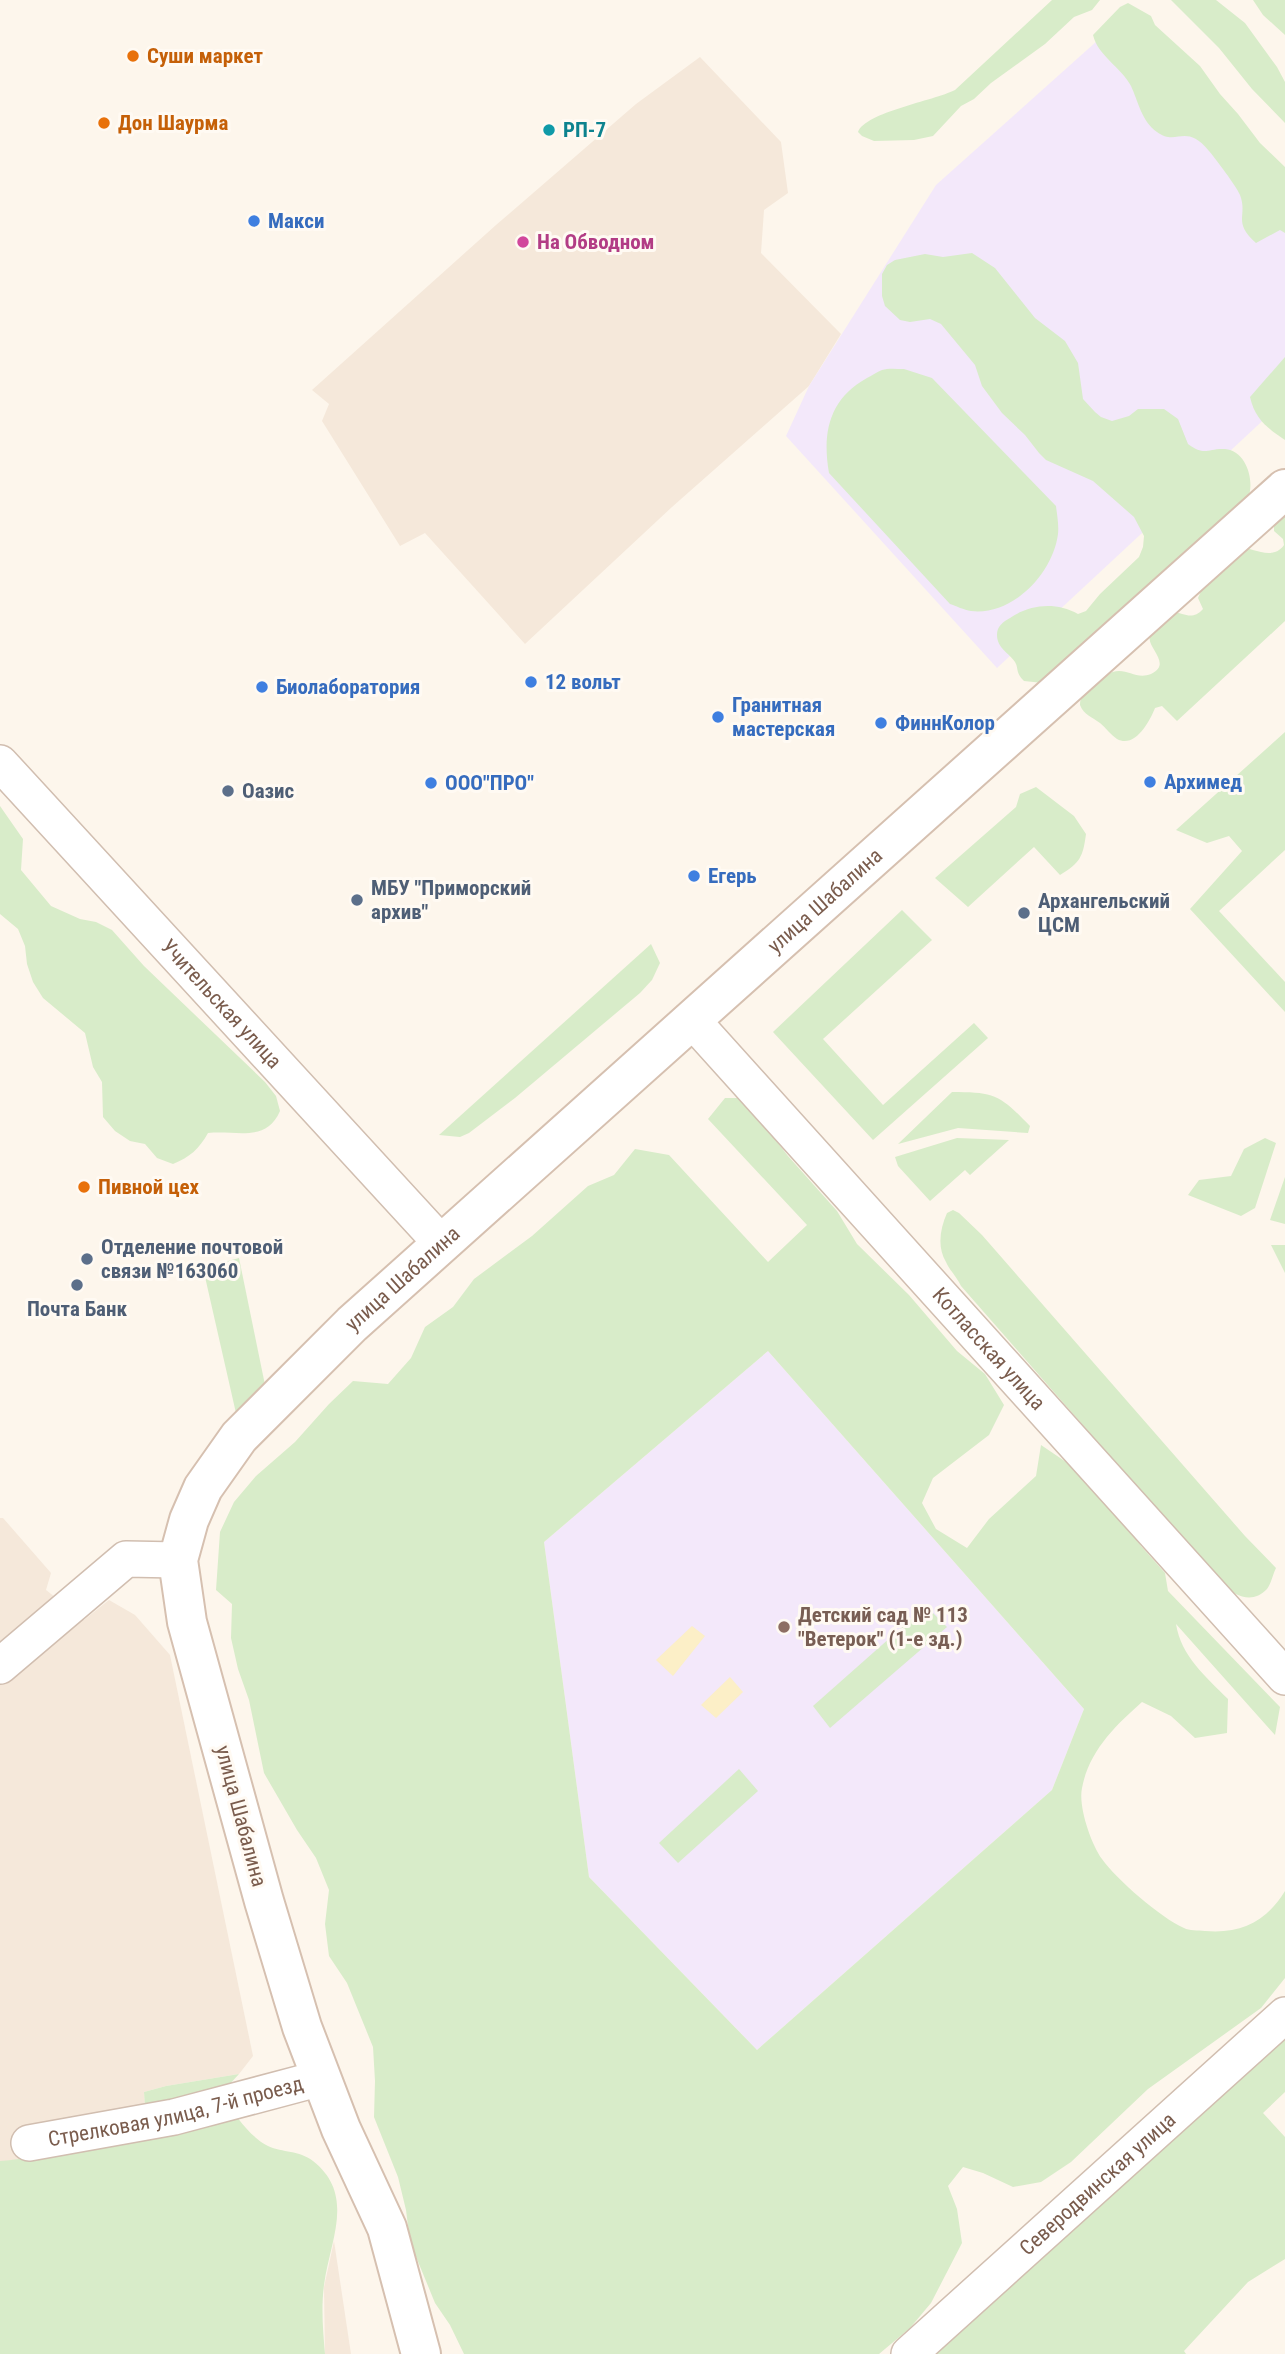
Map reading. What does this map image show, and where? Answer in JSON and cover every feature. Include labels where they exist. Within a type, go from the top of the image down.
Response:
[{"type":"street","name":"улица Шабалина","points":[[419,2346],[387,2228],[341,2129],[302,2027],[264,1901],[187,1622],[178,1560],[189,1520],[203,1488],[239,1437],[352,1324],[1285,489]]},
{"type":"street","name":"Учительская улица","points":[[0,763],[442,1244]]},
{"type":"street","name":"Котласская улица","points":[[692,1020],[1285,1677]]},
{"type":"street","points":[[0,1666],[126,1559],[178,1560]]},
{"type":"street","name":"Северодвинская улица","points":[[909,2354],[1285,2015]]},
{"type":"street","name":"Стрелковая улица, 7-й проезд","points":[[29,2143],[174,2117],[321,2078]]},
{"type":"shaded area","points":[[1116,24],[1285,206],[1285,400],[997,668],[786,436],[809,386],[936,185]]},
{"type":"shaded area","points":[[700,57],[781,142],[788,193],[764,210],[761,253],[841,334],[809,386],[672,507],[525,644],[425,533],[400,546],[322,421],[329,404],[312,390],[636,104]]},
{"type":"shaded area","name":"Детский сад № 113 \"Ветерок\" (1-е зд.)","points":[[768,1351],[1084,1709],[1052,1790],[757,2050],[589,1877],[544,1542]]},
{"type":"shaded area","points":[[0,1518],[3,1518],[51,1573],[46,1590],[84,1620],[109,1600],[135,1615],[170,1655],[253,2056],[239,2074],[144,2092],[145,2108],[52,2150],[20,2161],[0,2161]]},
{"type":"shaded area","points":[[334,2241],[351,2354],[325,2354],[324,2287]]},
{"type":"green space","points":[[1052,0],[1100,0],[1092,10],[1074,17],[1045,44],[961,106],[933,136],[914,140],[874,141],[858,132],[864,125],[886,113],[955,90]]},
{"type":"green space","points":[[1171,0],[1216,0],[1245,23],[1285,82],[1285,123],[1252,89],[1219,48]]},
{"type":"green space","points":[[1253,0],[1285,0],[1285,35],[1263,15]]},
{"type":"green space","points":[[1128,3],[1151,16],[1155,25],[1200,66],[1260,143],[1285,167],[1285,233],[1280,230],[1256,243],[1244,230],[1242,202],[1238,191],[1201,142],[1187,136],[1164,136],[1148,123],[1131,86],[1100,49],[1093,35],[1120,7]]},
{"type":"green space","points":[[972,253],[995,268],[1035,318],[1065,341],[1078,363],[1083,399],[1101,417],[1112,421],[1129,416],[1138,409],[1164,409],[1178,419],[1188,444],[1203,451],[1233,451],[1244,461],[1250,476],[1248,498],[1043,683],[1024,681],[1021,678],[1015,662],[999,643],[999,627],[1018,613],[1035,607],[1052,606],[1078,614],[1086,611],[1139,557],[1144,536],[1134,517],[1093,481],[1046,460],[1039,453],[1002,413],[982,386],[975,365],[941,324],[930,319],[910,322],[900,320],[885,306],[882,274],[887,265],[895,260],[925,254],[943,257]]},
{"type":"green space","points":[[1285,357],[1285,440],[1263,422],[1250,397]]},
{"type":"green space","points":[[887,369],[904,369],[932,378],[1056,506],[1058,534],[1048,563],[1028,589],[1002,607],[971,611],[950,604],[829,473],[828,431],[836,407],[854,386],[867,378]]},
{"type":"green space","points":[[1285,504],[1285,621],[1177,721],[1162,706],[1155,708],[1141,732],[1124,741],[1117,739],[1086,714],[1080,705],[1081,699],[1088,687],[1100,678],[1119,671],[1142,676],[1157,670],[1159,660],[1150,636],[1172,612],[1195,615],[1203,609],[1198,598],[1206,580],[1237,546],[1269,553],[1284,545],[1283,539],[1274,531],[1274,525]]},
{"type":"green space","points":[[1285,732],[1285,850],[1219,911],[1285,982],[1285,1012],[1190,909],[1242,851],[1229,836],[1207,843],[1176,830]]},
{"type":"green space","points":[[1036,787],[1074,816],[1086,834],[1079,859],[1060,875],[1034,847],[968,907],[935,878],[1016,807],[1020,794]]},
{"type":"green space","points":[[0,806],[23,839],[21,870],[51,906],[112,930],[144,966],[265,1082],[276,1096],[280,1111],[267,1128],[250,1133],[208,1133],[194,1152],[173,1164],[157,1158],[145,1144],[130,1141],[115,1131],[103,1117],[102,1082],[93,1067],[85,1033],[43,998],[33,982],[25,946],[18,929],[0,914]]},
{"type":"green space","points":[[902,910],[932,940],[823,1039],[883,1105],[974,1023],[988,1038],[873,1140],[773,1032]]},
{"type":"green space","points":[[651,944],[660,963],[652,980],[640,993],[469,1133],[460,1137],[439,1135]]},
{"type":"green space","points":[[952,1092],[996,1097],[1030,1126],[1028,1133],[958,1128],[898,1144]]},
{"type":"green space","points":[[725,1098],[743,1098],[788,1156],[837,1211],[857,1244],[909,1295],[957,1351],[985,1374],[1004,1405],[989,1435],[933,1478],[922,1503],[936,1529],[967,1548],[989,1519],[1036,1476],[1041,1445],[1069,1464],[1091,1489],[1119,1514],[1141,1546],[1165,1573],[1168,1591],[1280,1707],[1275,1735],[1176,1624],[1189,1656],[1228,1699],[1227,1733],[1195,1738],[1171,1716],[1142,1702],[1122,1720],[1097,1751],[1085,1775],[1081,1796],[1086,1825],[1102,1859],[1117,1877],[1140,1897],[1163,1916],[1184,1928],[1218,1931],[1241,1928],[1270,1911],[1285,1891],[1285,1978],[1261,2008],[1148,2089],[1071,2162],[1041,2182],[1013,2187],[963,2167],[948,2186],[957,2209],[962,2243],[931,2303],[910,2328],[879,2354],[464,2354],[450,2325],[435,2303],[410,2242],[398,2177],[374,2117],[373,2047],[347,1983],[329,1956],[325,1924],[329,1890],[316,1858],[264,1773],[249,1700],[231,1638],[232,1604],[216,1590],[220,1532],[234,1502],[256,1476],[295,1442],[353,1381],[388,1384],[411,1358],[425,1327],[453,1307],[474,1279],[532,1236],[588,1186],[614,1175],[635,1149],[669,1155],[768,1262],[807,1225],[708,1119]],"holes":[[[768,1351],[1084,1709],[1052,1790],[757,2050],[589,1877],[544,1542]]]},
{"type":"green space","points":[[957,1138],[1009,1140],[970,1175],[965,1170],[930,1201],[898,1166],[895,1157]]},
{"type":"green space","points":[[1265,1138],[1276,1143],[1255,1208],[1241,1216],[1188,1195],[1199,1180],[1231,1176],[1244,1149]]},
{"type":"green space","points":[[1285,1177],[1285,1224],[1270,1220]]},
{"type":"green space","points":[[953,1210],[982,1235],[1276,1568],[1262,1594],[1245,1597],[1222,1584],[961,1286],[943,1256],[941,1244],[941,1232],[947,1213]]},
{"type":"green space","points":[[1271,1245],[1285,1245],[1285,1273]]},
{"type":"green space","points":[[239,1258],[265,1385],[238,1422],[203,1268]]},
{"type":"green space","points":[[926,1606],[947,1627],[830,1728],[813,1706]]},
{"type":"green space","points":[[739,1769],[758,1791],[678,1863],[659,1843]]},
{"type":"green space","points":[[1285,2020],[1285,2092],[1263,2113],[1285,2137],[1285,2259],[1248,2282],[1184,2351],[1186,2354],[921,2354],[1208,2109],[1223,2075]]},
{"type":"green space","points":[[239,2074],[228,2086],[224,2099],[243,2125],[268,2146],[302,2155],[313,2161],[326,2174],[334,2188],[337,2219],[323,2302],[325,2354],[0,2354],[0,2161],[37,2155],[93,2133],[145,2108],[144,2092]]},
{"type":"sand","points":[[692,1626],[705,1636],[673,1676],[656,1660]]},
{"type":"sand","points":[[730,1677],[743,1692],[716,1718],[701,1705]]},
{"type":"place","name":"Суши маркет","points":[[133,56]]},
{"type":"place","name":"Дон Шаурма","points":[[104,123]]},
{"type":"place","name":"РП-7","points":[[549,130]]},
{"type":"place","name":"Макси","points":[[254,221]]},
{"type":"place","name":"На Обводном","points":[[523,242]]},
{"type":"place","name":"12 вольт","points":[[531,682]]},
{"type":"place","name":"Биолаборатория","points":[[262,687]]},
{"type":"place","name":"Гранитная мастерская","points":[[718,717]]},
{"type":"place","name":"ФиннКолор","points":[[881,723]]},
{"type":"place","name":"Архимед","points":[[1150,782]]},
{"type":"place","name":"ООО\"ПРО\"","points":[[431,783]]},
{"type":"place","name":"Оазис","points":[[228,791]]},
{"type":"place","name":"Егерь","points":[[694,876]]},
{"type":"place","name":"МБУ \"Приморский архив\"","points":[[357,900]]},
{"type":"place","name":"Архангельский ЦСМ","points":[[1024,913]]},
{"type":"place","name":"Пивной цех","points":[[84,1187]]},
{"type":"place","name":"Отделение почтовой связи №163060","points":[[87,1259]]},
{"type":"place","name":"Почта Банк","points":[[77,1285]]},
{"type":"place","name":"Детский сад № 113 \"Ветерок\" (1-е зд.)","points":[[784,1627]]}]
